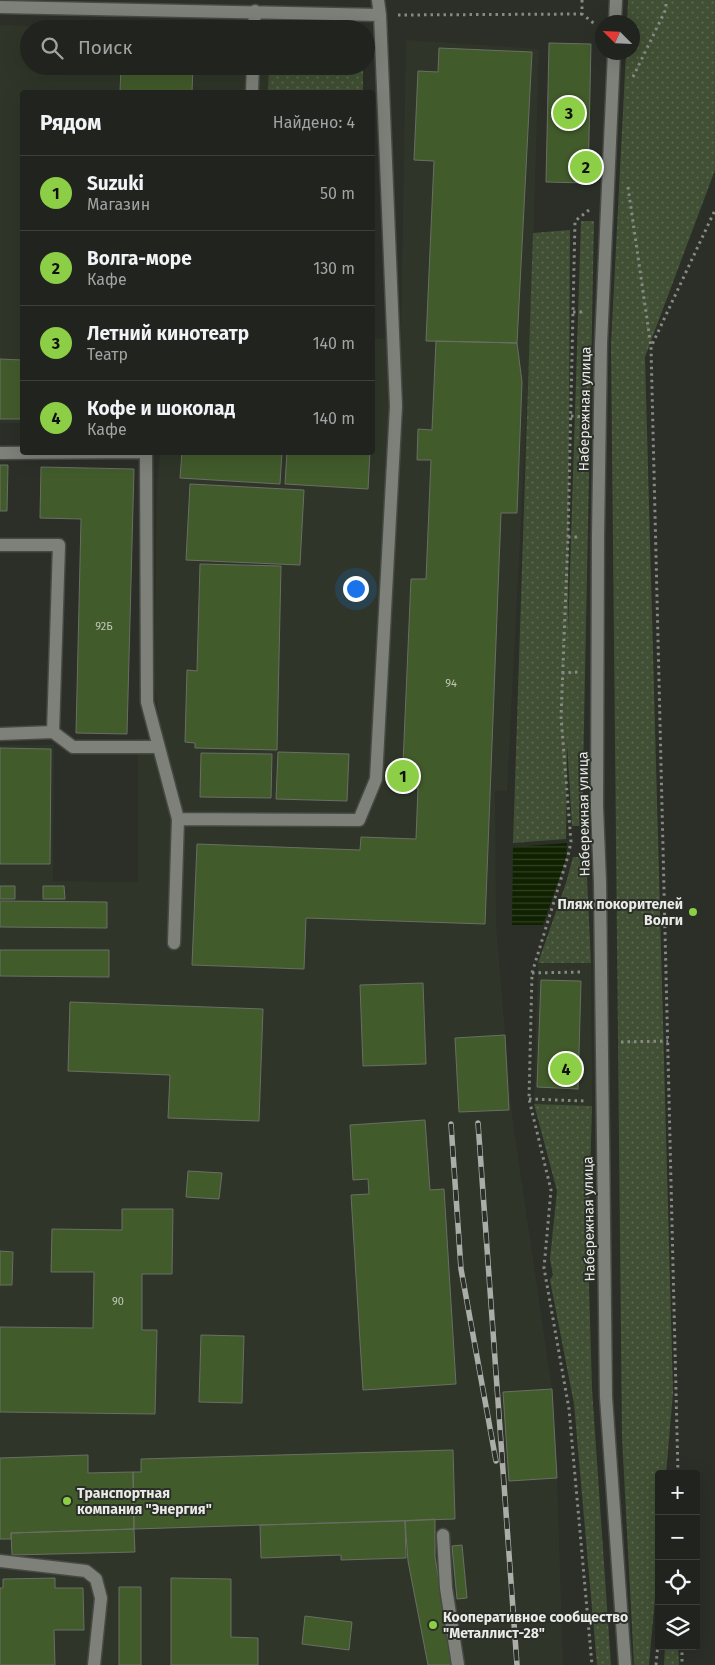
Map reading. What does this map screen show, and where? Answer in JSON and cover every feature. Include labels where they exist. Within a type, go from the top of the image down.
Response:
[{"type":"street","points":[[178,820],[358,820],[376,779],[396,406],[378,0]]},
{"type":"street","points":[[615,15],[616,0]]},
{"type":"street","points":[[0,7],[380,15]]},
{"type":"street","points":[[254,20],[255,11]]},
{"type":"street","name":"Набережная улица","points":[[614,60],[601,344],[597,807],[600,882],[606,1397],[625,1665]]},
{"type":"street","points":[[252,90],[253,75]]},
{"type":"street","points":[[0,453],[20,453]]},
{"type":"street","points":[[144,455],[146,702],[178,820],[174,943]]},
{"type":"street","points":[[0,545],[59,545],[53,732]]},
{"type":"street","points":[[0,734],[53,732],[73,748],[159,747]]},
{"type":"street","points":[[443,1534],[446,1588],[458,1665]]},
{"type":"street","points":[[0,1561],[86,1570],[96,1579],[101,1598],[94,1665]]},
{"type":"path","points":[[582,0],[582,14]]},
{"type":"path","points":[[630,81],[666,10],[666,0]]},
{"type":"path","points":[[380,15],[582,14],[595,24]]},
{"type":"path","points":[[628,185],[652,347],[676,1470]]},
{"type":"path","points":[[592,1665],[569,1409],[544,1268],[551,1190],[529,1099],[532,973],[571,842],[561,717],[568,537],[575,221],[593,208]]},
{"type":"path","points":[[652,347],[715,210]]},
{"type":"path","points":[[532,973],[586,972]]},
{"type":"path","points":[[628,1042],[668,1041]]},
{"type":"path","points":[[529,1099],[588,1101]]},
{"type":"path","points":[[656,1665],[657,1650]]},
{"type":"path","points":[[682,1650],[682,1665]]},
{"type":"shaded area","points":[[628,0],[715,0],[715,170],[645,357],[673,1393],[666,1470],[655,1470],[655,1598],[649,1665],[634,1665],[622,1437],[611,345],[626,60],[640,60],[640,15],[627,15]]},
{"type":"shaded area","points":[[0,25],[20,25],[20,75],[269,75],[268,90],[20,90],[20,423],[0,423]]},
{"type":"shaded area","points":[[406,40],[539,49],[530,344],[507,791],[495,791],[496,926],[512,1116],[552,1389],[563,1665],[0,1665],[0,745],[54,745],[53,881],[138,882],[138,739],[162,739],[154,682],[157,488],[160,455],[375,455],[375,338],[401,340]]},
{"type":"shaded area","points":[[269,75],[363,75],[363,90],[268,90]]},
{"type":"shaded area","points":[[581,221],[594,221],[582,826],[572,826],[567,742],[566,839],[513,843],[533,233],[570,230],[568,635]]},
{"type":"shaded area","points":[[567,843],[566,859],[543,925],[512,925],[513,847]]},
{"type":"shaded area","points":[[573,857],[586,857],[591,963],[538,963],[566,883]]},
{"type":"shaded area","points":[[538,963],[591,963],[592,1106],[534,1104]]},
{"type":"shaded area","points":[[534,1104],[592,1106],[588,1251],[592,1389],[611,1665],[597,1665],[574,1404],[550,1280],[553,1275],[550,1259],[557,1191]]},
{"type":"shaded area","points":[[665,1650],[678,1650],[679,1665],[664,1665]]},
{"type":"building","points":[[549,43],[591,44],[588,183],[546,182]]},
{"type":"building","points":[[439,48],[532,52],[517,343],[426,341],[434,161],[414,160],[418,71],[438,72]]},
{"type":"building","points":[[121,75],[193,75],[192,90],[120,90]]},
{"type":"building","points":[[436,341],[517,343],[522,382],[517,513],[501,513],[485,924],[306,918],[304,969],[192,965],[197,844],[360,850],[361,837],[416,839],[418,788],[402,787],[411,579],[426,579],[431,460],[417,460],[418,429],[432,430]]},
{"type":"building","points":[[0,359],[20,360],[20,419],[0,419]]},
{"type":"building","points":[[182,455],[282,455],[280,484],[180,478]]},
{"type":"building","points":[[287,455],[370,455],[368,489],[285,484]]},
{"type":"building","points":[[0,465],[8,465],[7,511],[0,511]]},
{"type":"building","points":[[41,467],[134,469],[127,734],[76,733],[81,519],[40,518]]},
{"type":"building","points":[[190,484],[304,490],[300,565],[186,560]]},
{"type":"building","points":[[200,564],[281,566],[277,750],[195,748],[195,743],[185,742],[187,670],[197,671]]},
{"type":"building","points":[[0,748],[51,749],[50,864],[0,864]]},
{"type":"building","points":[[278,752],[349,754],[347,801],[276,799]]},
{"type":"building","points":[[201,753],[272,754],[271,798],[200,797]]},
{"type":"building","points":[[0,886],[15,886],[15,899],[0,899]]},
{"type":"building","points":[[43,886],[64,886],[65,899],[43,899]]},
{"type":"building","points":[[0,901],[107,902],[107,928],[0,927]]},
{"type":"building","points":[[0,950],[109,950],[109,977],[0,976]]},
{"type":"building","points":[[541,980],[581,981],[578,1089],[537,1087]]},
{"type":"building","points":[[423,983],[426,1064],[363,1066],[360,985]]},
{"type":"building","points":[[70,1002],[263,1009],[259,1121],[168,1118],[170,1075],[68,1071]]},
{"type":"building","points":[[505,1035],[509,1110],[459,1112],[455,1038]]},
{"type":"building","points":[[425,1120],[430,1190],[444,1189],[456,1384],[363,1390],[351,1195],[369,1194],[368,1179],[353,1180],[350,1125]]},
{"type":"building","points":[[188,1171],[222,1173],[219,1199],[186,1197]]},
{"type":"building","points":[[122,1209],[173,1209],[172,1274],[142,1274],[142,1330],[157,1330],[155,1414],[0,1412],[0,1327],[93,1328],[94,1272],[51,1272],[52,1229],[122,1230]]},
{"type":"building","points":[[0,1251],[13,1252],[12,1285],[0,1285]]},
{"type":"building","points":[[201,1335],[244,1336],[242,1403],[199,1402]]},
{"type":"building","points":[[552,1389],[557,1478],[509,1481],[503,1392]]},
{"type":"building","points":[[453,1450],[455,1519],[134,1529],[133,1472],[141,1472],[141,1459]]},
{"type":"building","name":"Транспортная компания \"Энергия\"","points":[[88,1455],[88,1473],[133,1472],[134,1529],[11,1533],[11,1539],[0,1539],[0,1458]]},
{"type":"building","name":"Кооперативное сообщество \"Металлист-28\"","points":[[435,1519],[435,1557],[453,1665],[428,1665],[408,1561],[405,1521]]},
{"type":"building","points":[[405,1521],[406,1558],[341,1560],[341,1555],[261,1558],[260,1525]]},
{"type":"building","points":[[134,1529],[135,1552],[12,1555],[11,1533]]},
{"type":"building","points":[[462,1545],[467,1598],[457,1599],[452,1546]]},
{"type":"building","points":[[55,1578],[55,1588],[83,1588],[84,1630],[54,1630],[55,1665],[0,1665],[0,1588],[3,1588],[3,1579]]},
{"type":"building","points":[[171,1578],[231,1579],[231,1637],[258,1638],[258,1665],[171,1665]]},
{"type":"building","points":[[119,1587],[141,1587],[141,1665],[119,1665]]},
{"type":"building","points":[[305,1616],[352,1622],[349,1650],[302,1644]]},
{"type":"railway","points":[[478,1123],[517,1665]]},
{"type":"railway","points":[[451,1124],[461,1269],[496,1461]]},
{"type":"place","name":"Летний кинотеатр","points":[[569,113]]},
{"type":"place","name":"Волга-море","points":[[586,167]]},
{"type":"place","name":"Suzuki","points":[[403,776]]},
{"type":"place","name":"Пляж покорителей Волги","points":[[693,912]]},
{"type":"place","name":"Кофе и шоколад","points":[[566,1069]]},
{"type":"place","name":"Транспортная компания \"Энергия\"","points":[[67,1501]]},
{"type":"place","name":"Кооперативное сообщество \"Металлист-28\"","points":[[433,1625]]}]
